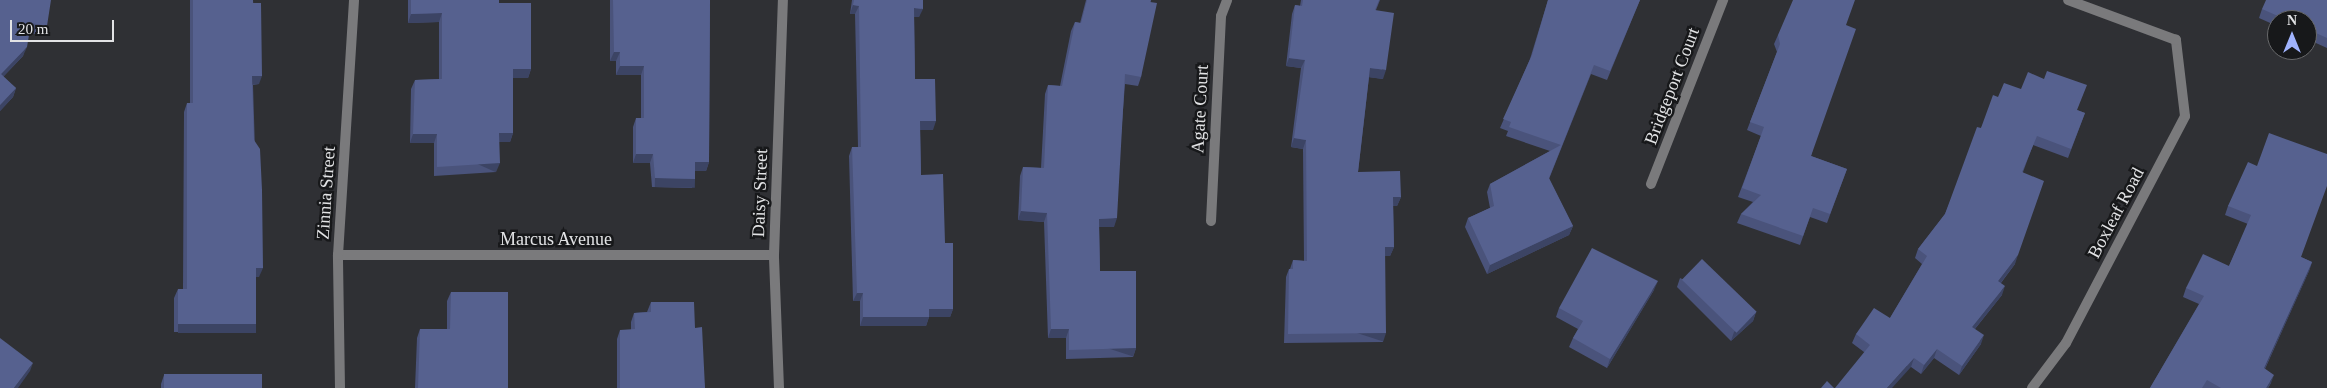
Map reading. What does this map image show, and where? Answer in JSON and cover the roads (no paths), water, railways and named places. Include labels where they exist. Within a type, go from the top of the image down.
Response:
[{"type":"street","name":"Zinnia Street","points":[[340,388],[338,255],[354,0]]},
{"type":"street","name":"Daisy Street","points":[[779,388],[774,255],[783,0]]},
{"type":"street","name":"Agate Court","points":[[1211,221],[1221,16],[1226,0]]},
{"type":"street","name":"Bridgeport Court","points":[[1651,184],[1723,0]]},
{"type":"street","name":"Boxleaf Road","points":[[2032,388],[2066,343],[2185,116],[2176,40],[2068,0]]},
{"type":"street","name":"Marcus Avenue","points":[[338,255],[774,255]]}]
